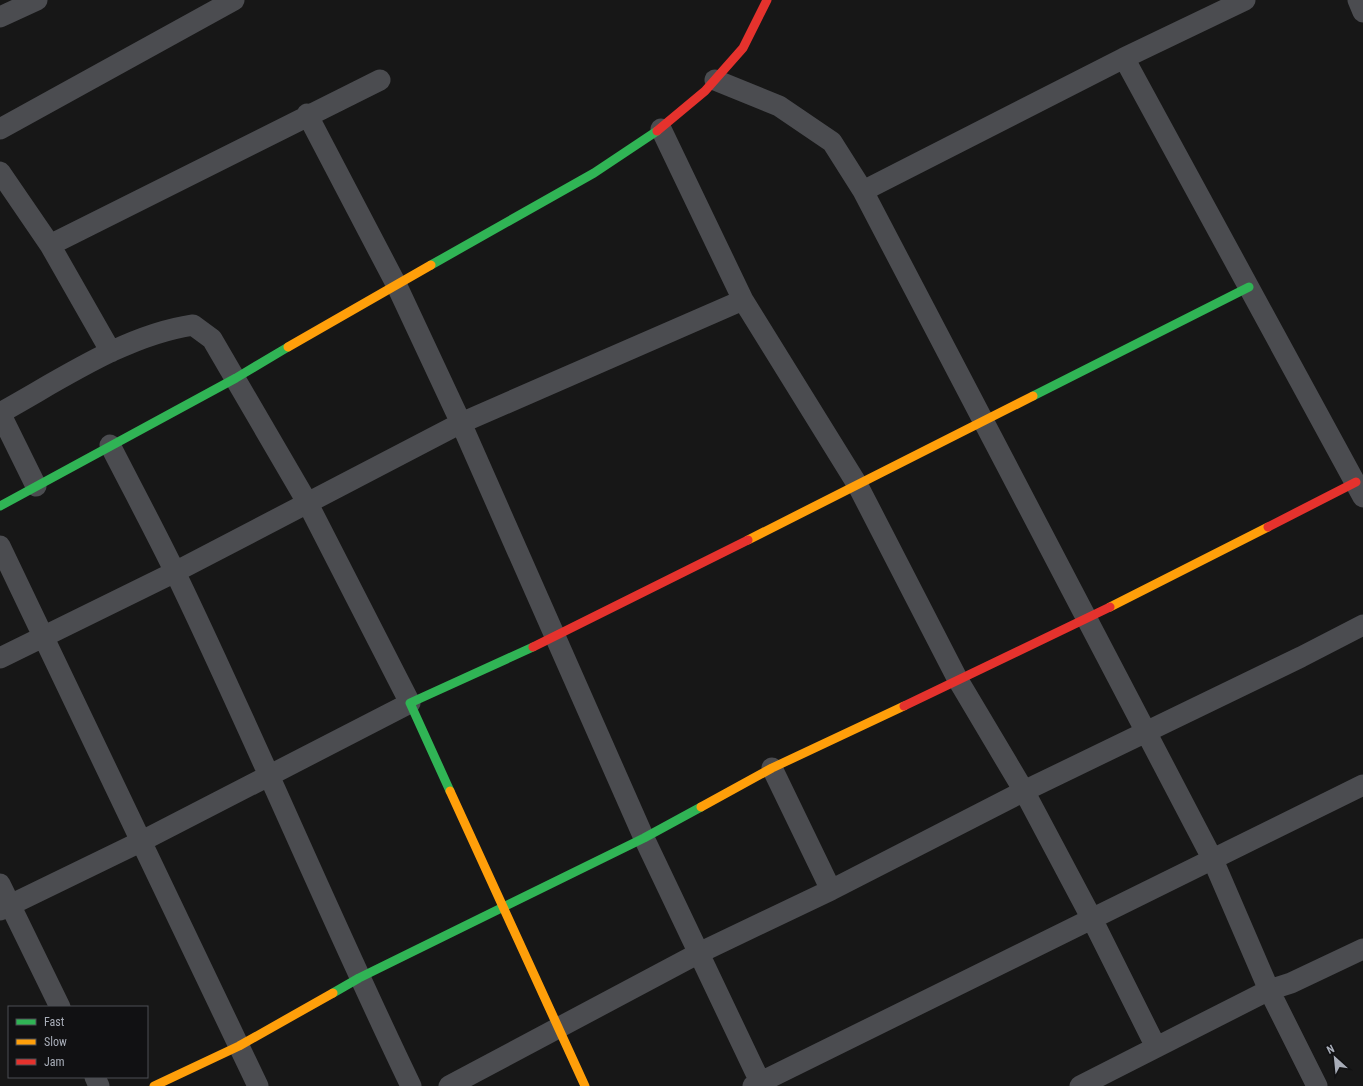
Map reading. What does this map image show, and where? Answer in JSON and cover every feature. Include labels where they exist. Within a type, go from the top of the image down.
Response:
[{"type":"street","points":[[0,17],[37,0]]},
{"type":"street","points":[[0,128],[234,0]]},
{"type":"street","points":[[0,506],[236,378],[396,284],[594,173],[661,129],[715,80],[743,48],[768,0]]},
{"type":"street","points":[[863,190],[1124,58],[1245,0]]},
{"type":"street","points":[[1358,0],[1363,12]]},
{"type":"street","points":[[154,1086],[239,1046],[359,978],[644,838],[772,768],[1359,490],[1124,58]]},
{"type":"street","points":[[50,245],[308,114],[380,80]]},
{"type":"street","points":[[715,80],[779,106],[832,142],[863,190],[1213,860],[1269,990],[1317,1086]]},
{"type":"street","points":[[308,114],[396,284],[460,423],[644,838],[700,954],[759,1085],[1363,785]]},
{"type":"street","points":[[661,129],[743,300],[857,484],[958,680],[1024,790],[1092,919],[1156,1047]]},
{"type":"street","points":[[0,172],[50,245],[111,352]]},
{"type":"street","points":[[5,907],[142,841],[410,704],[555,637],[1249,287]]},
{"type":"street","points":[[0,658],[175,572],[460,423],[743,300]]},
{"type":"street","points":[[36,486],[0,413],[111,352],[171,328],[193,325],[212,339],[307,502],[410,704],[503,908],[560,1028],[585,1086]]},
{"type":"street","points":[[110,445],[175,572],[269,776],[359,978],[411,1086]]},
{"type":"street","points":[[0,546],[258,1086]]},
{"type":"street","points":[[449,1086],[700,954],[831,890],[1024,790],[1146,733],[1363,625]]},
{"type":"street","points":[[772,768],[831,890]]},
{"type":"street","points":[[0,884],[5,907],[59,1006]]},
{"type":"street","points":[[1080,1086],[1269,990],[1291,983],[1363,949]]},
{"type":"traffic: fast","points":[[431,265],[594,173],[657,131]]},
{"type":"traffic: fast","points":[[1033,396],[1249,287]]},
{"type":"traffic: fast","points":[[0,506],[236,378],[288,347]]},
{"type":"traffic: fast","points":[[450,791],[410,703],[533,647]]},
{"type":"traffic: fast","points":[[333,993],[359,978],[644,838],[701,807]]},
{"type":"traffic: slow","points":[[288,347],[431,265]]},
{"type":"traffic: slow","points":[[748,540],[1033,396]]},
{"type":"traffic: slow","points":[[1110,607],[1268,527]]},
{"type":"traffic: slow","points":[[701,807],[772,768],[904,706]]},
{"type":"traffic: slow","points":[[450,791],[585,1086]]},
{"type":"traffic: slow","points":[[154,1086],[239,1046],[333,993]]},
{"type":"traffic: jam","points":[[657,131],[705,91],[743,48],[767,0]]},
{"type":"traffic: jam","points":[[1268,527],[1356,482]]},
{"type":"traffic: jam","points":[[533,647],[748,540]]},
{"type":"traffic: jam","points":[[904,706],[1110,607]]}]
